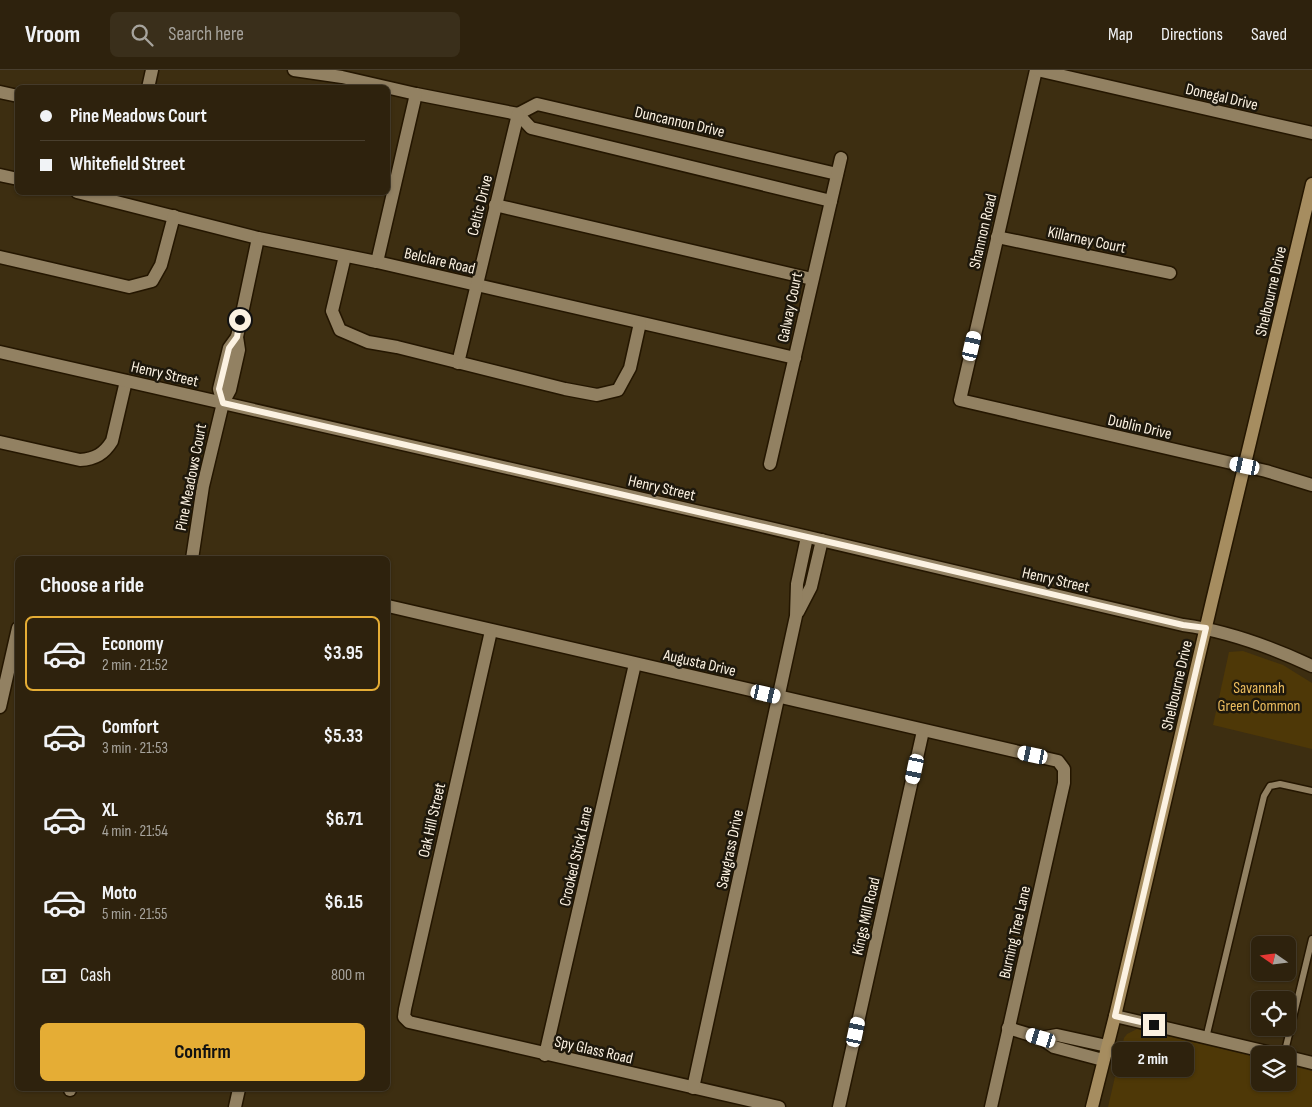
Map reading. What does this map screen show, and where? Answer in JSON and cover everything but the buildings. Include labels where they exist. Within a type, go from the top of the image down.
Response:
[{"type":"main road","name":"Shelbourne Drive","points":[[1092,1107],[1312,184]]},
{"type":"street","points":[[149,85],[152,70]]},
{"type":"street","points":[[294,70],[342,77],[377,85]]},
{"type":"street","name":"Donegal Drive","points":[[1037,70],[1312,134]]},
{"type":"street","name":"Shannon Road","points":[[960,400],[1037,70]]},
{"type":"street","points":[[390,88],[518,114],[531,128],[831,201]]},
{"type":"street","points":[[0,92],[15,95]]},
{"type":"street","points":[[392,181],[416,94]]},
{"type":"street","name":"Duncannon Drive","points":[[518,114],[537,104],[837,174]]},
{"type":"street","name":"Celtic Drive","points":[[458,363],[518,114]]},
{"type":"street","name":"Galway Court","points":[[770,464],[842,158]]},
{"type":"street","points":[[0,175],[15,178]]},
{"type":"street","name":"Belclare Road","points":[[104,195],[121,197],[174,216],[258,238],[377,262],[795,358]]},
{"type":"street","points":[[377,262],[389,195]]},
{"type":"street","points":[[495,205],[812,279]]},
{"type":"street","points":[[0,257],[129,287],[152,281],[161,265],[174,216]]},
{"type":"street","name":"Killarney Court","points":[[998,237],[1170,274]]},
{"type":"street","name":"Pine Meadows Court","points":[[192,556],[203,486],[223,403],[230,390],[239,350],[237,337],[258,238]]},
{"type":"street","points":[[345,256],[332,311],[340,330],[368,342],[597,395],[618,390],[630,368],[640,323]]},
{"type":"street","name":"Henry Street","points":[[0,352],[822,540],[1183,625],[1206,628],[1245,639],[1312,666]]},
{"type":"street","points":[[0,442],[80,460],[100,455],[112,441],[126,381]]},
{"type":"street","name":"Dublin Drive","points":[[960,400],[1266,471],[1312,485]]},
{"type":"street","name":"Sawgrass Drive","points":[[693,1088],[796,616],[797,584],[807,537]]},
{"type":"street","name":"Sawgrass Drive","points":[[796,616],[811,587],[822,540]]},
{"type":"street","name":"Augusta Drive","points":[[390,606],[1051,759],[1062,765]]},
{"type":"street","name":"Oak Hill Street","points":[[404,1017],[404,1008],[492,630]]},
{"type":"street","points":[[0,707],[15,641]]},
{"type":"street","name":"Crooked Stick Lane","points":[[545,1055],[636,664]]},
{"type":"street","name":"Kings Mill Road","points":[[839,1107],[923,731]]},
{"type":"street","name":"Burning Tree Lane","points":[[991,1107],[1064,782],[1065,774],[1062,765]]},
{"type":"street","points":[[1115,1016],[1251,1048]]},
{"type":"street","name":"Spy Glass Road","points":[[404,1017],[409,1022],[545,1055],[779,1107]]},
{"type":"street","points":[[1008,1028],[1041,1038],[1054,1048],[1103,1060]]},
{"type":"street","points":[[1041,1038],[1057,1035],[1107,1046]]},
{"type":"street","points":[[1296,1059],[1312,1063]]},
{"type":"street","points":[[235,1107],[239,1091]]},
{"type":"lane","points":[[1206,1038],[1264,796],[1270,786],[1280,784],[1312,791]]},
{"type":"lane","points":[[1286,1046],[1312,939]]},
{"type":"green space","name":"Savannah Green Common","points":[[1243,651],[1283,665],[1312,683],[1312,749],[1213,725],[1229,652]]},
{"type":"green space","points":[[1137,1029],[1251,1056],[1251,1091],[1296,1091],[1296,1067],[1312,1071],[1312,1107],[1108,1107],[1124,1038],[1127,1034]]},
{"type":"route","points":[[240,320],[237,337],[229,348],[219,389],[223,403],[1183,625],[1206,628],[1115,1016],[1154,1025]]}]
